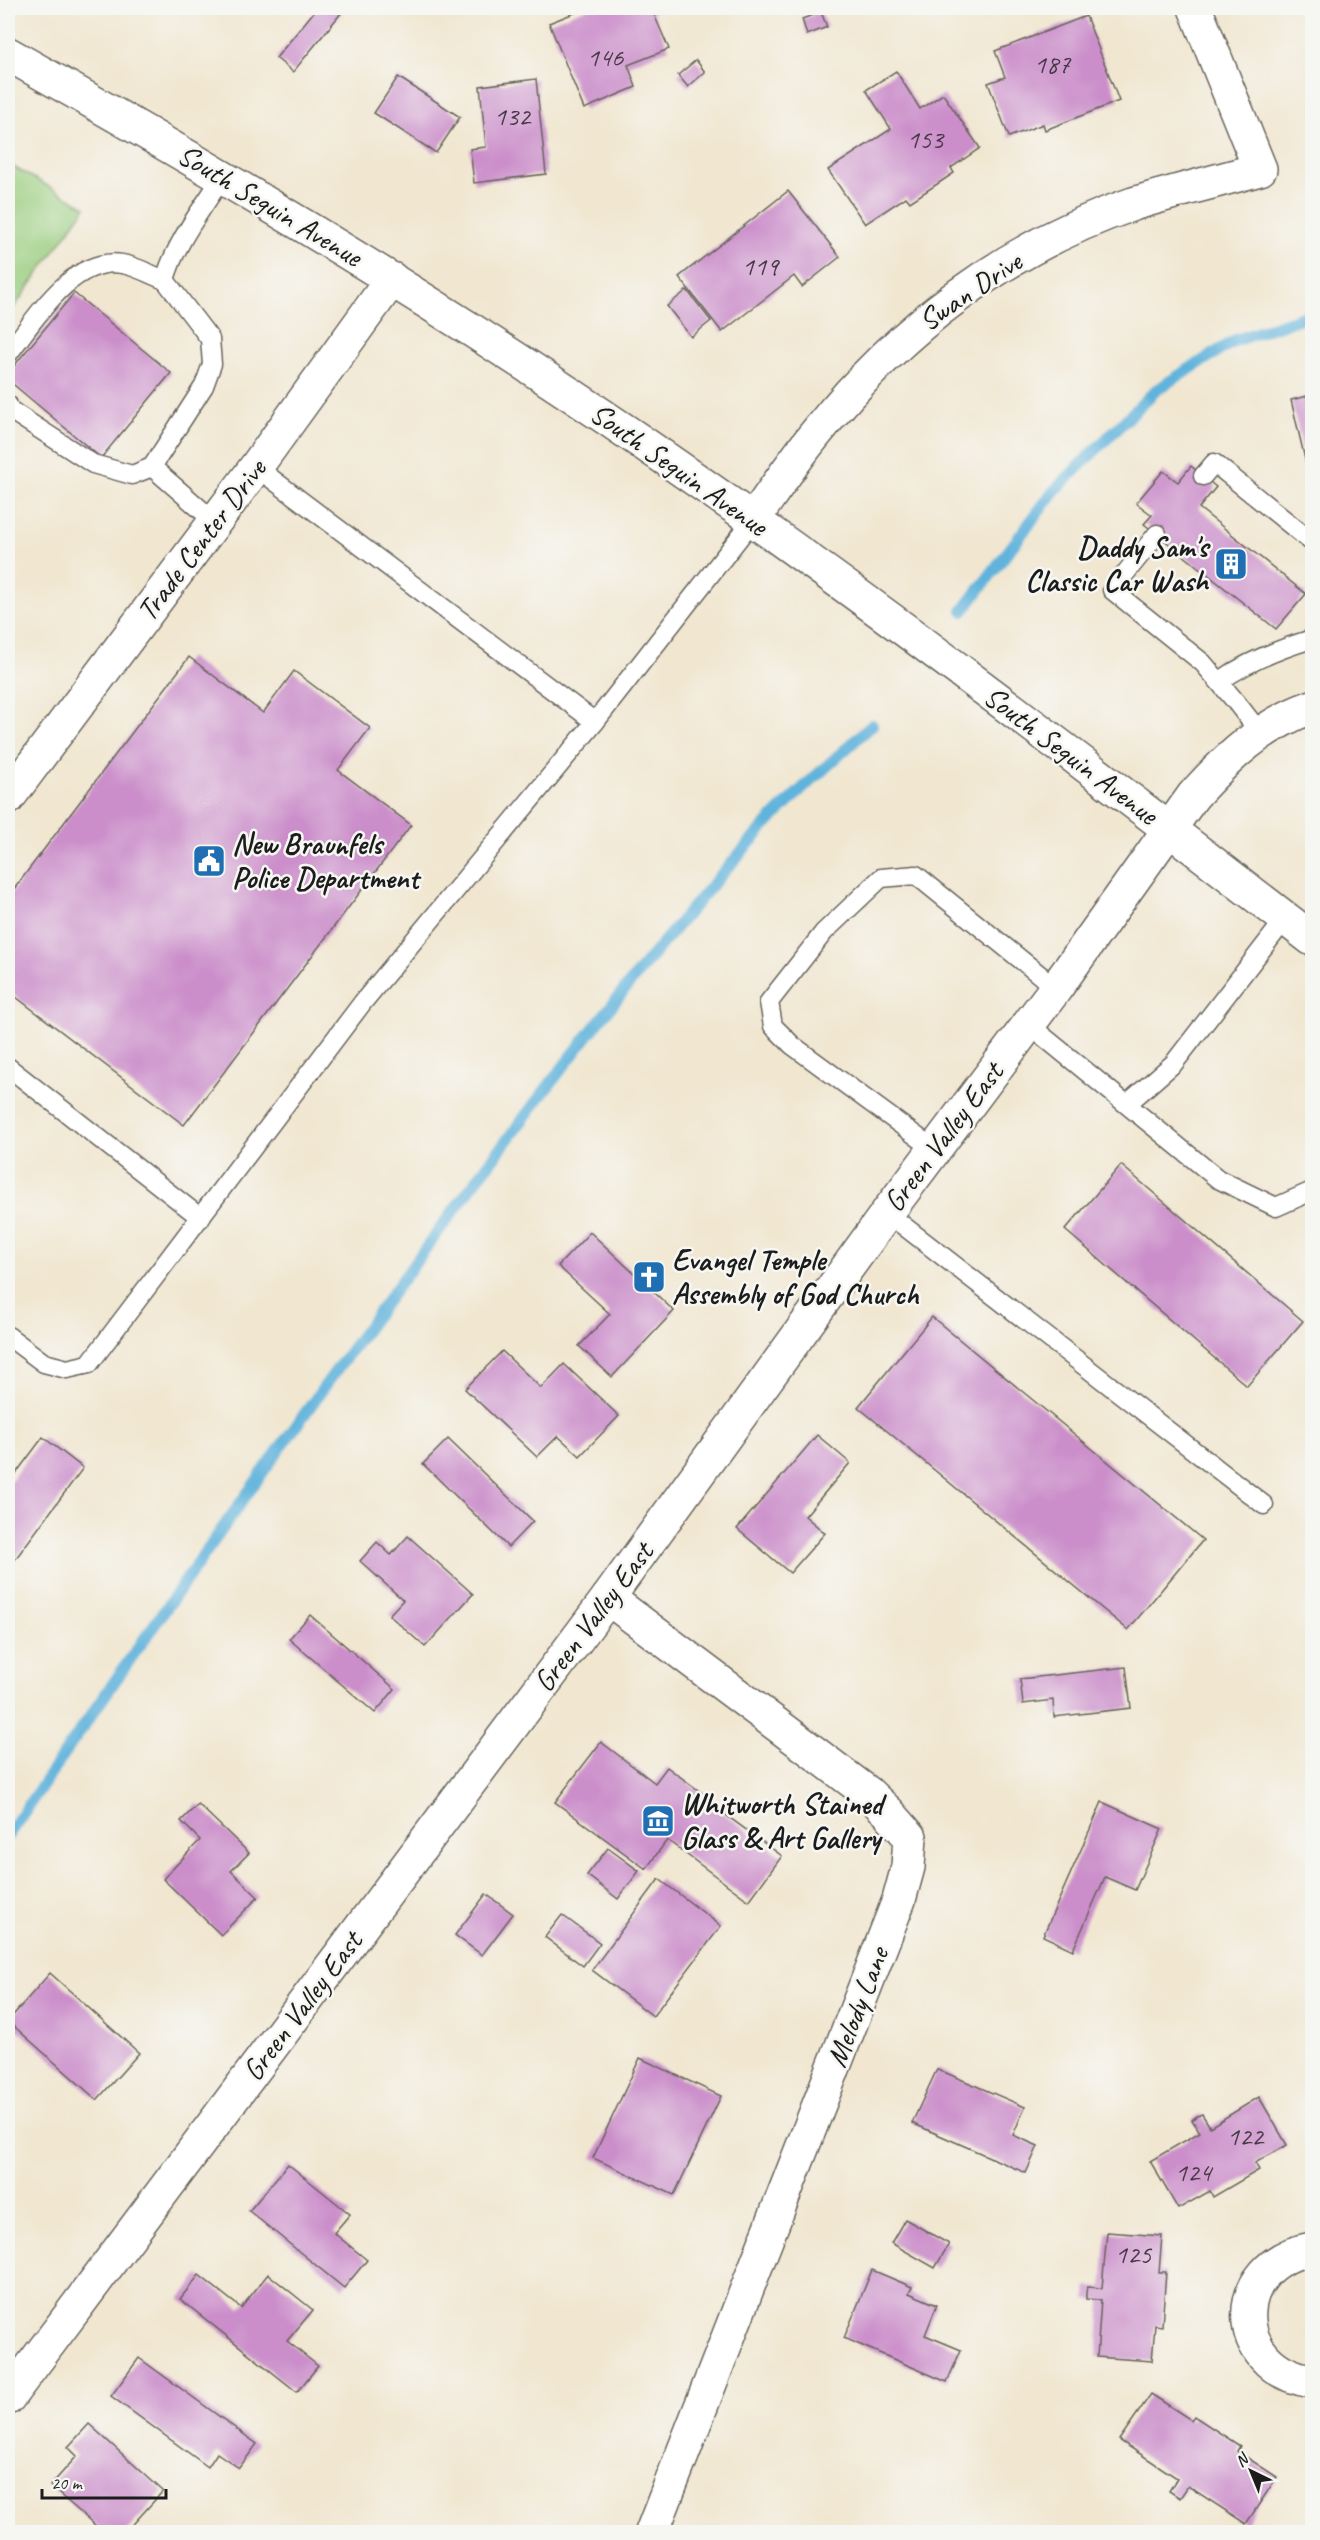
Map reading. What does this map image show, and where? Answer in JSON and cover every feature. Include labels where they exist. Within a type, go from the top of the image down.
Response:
[{"type":"street","name":"Swan Drive","points":[[753,520],[817,431],[864,378],[910,332],[963,290],[1018,255],[1074,228],[1133,205],[1260,170],[1195,8]]},
{"type":"street","name":"South Seguin Avenue","points":[[8,54],[223,176],[392,279],[543,376],[820,567],[1312,939]]},
{"type":"street","name":"Trade Center Drive","points":[[8,798],[256,467],[392,279]]},
{"type":"street","name":"Green Valley East","points":[[8,2398],[608,1598],[886,1213],[1056,988],[1193,796],[1217,769],[1271,725],[1312,707]]},
{"type":"street","name":"Melody Lane","points":[[608,1598],[868,1793],[910,1837],[908,1867],[899,1900],[651,2532]]},
{"type":"street","points":[[1312,2249],[1293,2252],[1275,2262],[1261,2277],[1252,2296],[1249,2316],[1252,2337],[1262,2355],[1277,2369],[1295,2378],[1312,2381]]},
{"type":"lane","points":[[165,280],[178,251],[223,176]]},
{"type":"lane","points":[[8,354],[48,302],[74,276],[103,264],[122,264],[165,280],[210,339],[212,364],[204,386],[152,467],[132,475],[93,464],[10,410],[8,405]]},
{"type":"lane","points":[[1203,476],[1214,463],[1312,542]]},
{"type":"lane","points":[[152,467],[215,522]]},
{"type":"lane","points":[[256,467],[595,722]]},
{"type":"lane","points":[[8,1336],[44,1363],[67,1369],[89,1364],[363,1002],[595,722],[753,520]]},
{"type":"lane","points":[[1157,534],[1112,590],[1203,663],[1220,681],[1260,734]]},
{"type":"lane","points":[[1220,681],[1238,668],[1268,653],[1312,639]]},
{"type":"lane","points":[[934,1149],[792,1045],[773,1026],[769,1002],[824,932],[880,878],[916,875],[1056,988]]},
{"type":"lane","points":[[1127,1104],[1174,1063],[1286,918]]},
{"type":"lane","points":[[1028,1024],[1218,1179],[1276,1207],[1312,1191]]},
{"type":"lane","points":[[8,1067],[201,1218]]},
{"type":"lane","points":[[886,1213],[1264,1505]]},
{"type":"green space","points":[[8,164],[86,207],[8,316]]},
{"type":"building","points":[[317,8],[337,8],[342,12],[293,72],[276,58]]},
{"type":"building","points":[[587,8],[664,8],[653,12],[669,49],[628,65],[636,87],[584,109],[549,23]]},
{"type":"building","points":[[821,12],[827,27],[807,35],[802,19]]},
{"type":"building","points":[[1086,16],[1119,101],[1045,130],[1043,124],[1009,137],[988,83],[1005,77],[995,51]]},
{"type":"building","points":[[696,60],[705,72],[688,87],[678,75]]},
{"type":"building","points":[[896,71],[920,109],[943,94],[980,148],[951,168],[954,173],[910,202],[906,197],[865,224],[828,170],[891,129],[866,90]]},
{"type":"building","points":[[398,77],[460,117],[436,153],[374,113]]},
{"type":"building","points":[[536,79],[546,174],[474,183],[470,149],[486,147],[480,86]]},
{"type":"building","points":[[788,191],[840,257],[802,287],[794,276],[722,332],[679,277]]},
{"type":"building","points":[[687,290],[711,321],[691,337],[667,306]]},
{"type":"building","points":[[74,293],[171,373],[101,458],[8,380],[8,373]]},
{"type":"building","points":[[1312,395],[1312,489],[1291,400]]},
{"type":"building","name":"Daddy Sam's Classic Car Wash","points":[[1191,466],[1216,487],[1199,508],[1306,594],[1276,629],[1144,524],[1152,515],[1136,503],[1163,471],[1178,482]]},
{"type":"building","name":"New Braunfels Police Department","points":[[189,657],[263,713],[294,671],[370,728],[338,770],[411,825],[184,1125],[8,991],[8,897]]},
{"type":"building","points":[[1121,1165],[1303,1321],[1247,1386],[1065,1230]]},
{"type":"building","points":[[590,1232],[674,1311],[612,1377],[579,1346],[610,1314],[558,1266]]},
{"type":"building","points":[[932,1317],[1203,1540],[1128,1630],[858,1407]]},
{"type":"building","points":[[502,1351],[541,1388],[564,1364],[619,1416],[580,1456],[558,1436],[537,1457],[465,1389]]},
{"type":"building","points":[[817,1435],[850,1463],[805,1516],[825,1533],[790,1573],[737,1529]]},
{"type":"building","points":[[43,1437],[83,1468],[8,1569],[8,1484]]},
{"type":"building","points":[[448,1439],[533,1521],[508,1547],[423,1464]]},
{"type":"building","points":[[408,1536],[473,1594],[425,1647],[389,1615],[403,1600],[360,1561],[377,1542],[391,1555]]},
{"type":"building","points":[[310,1615],[395,1689],[375,1713],[289,1639]]},
{"type":"building","points":[[1126,1667],[1131,1708],[1054,1717],[1053,1700],[1023,1704],[1020,1679]]},
{"type":"building","name":"Whitworth Stained Glass & Art Gallery","points":[[601,1742],[655,1783],[667,1767],[702,1793],[700,1796],[782,1856],[749,1901],[667,1840],[646,1869],[555,1802]]},
{"type":"building","points":[[1102,1802],[1162,1829],[1135,1890],[1105,1877],[1073,1950],[1043,1936]]},
{"type":"building","points":[[198,1804],[249,1853],[231,1871],[258,1897],[221,1935],[163,1879],[200,1840],[181,1821]]},
{"type":"building","points":[[608,1848],[639,1871],[618,1899],[587,1875]]},
{"type":"building","points":[[659,1879],[721,1926],[653,2016],[592,1970]]},
{"type":"building","points":[[486,1894],[513,1914],[482,1955],[455,1935]]},
{"type":"building","points":[[562,1915],[600,1943],[583,1966],[545,1937]]},
{"type":"building","points":[[50,1973],[139,2053],[97,2100],[8,2021]]},
{"type":"building","points":[[640,2058],[721,2096],[674,2195],[593,2158]]},
{"type":"building","points":[[937,2069],[1025,2107],[1013,2135],[1038,2146],[1026,2173],[912,2123]]},
{"type":"building","points":[[1259,2097],[1287,2145],[1255,2163],[1259,2170],[1213,2197],[1210,2191],[1178,2209],[1150,2161],[1200,2132],[1192,2120],[1197,2116],[1202,2114],[1210,2127]]},
{"type":"building","points":[[288,2164],[350,2214],[334,2233],[367,2260],[344,2288],[249,2211]]},
{"type":"building","points":[[905,2219],[949,2244],[935,2268],[891,2243]]},
{"type":"building","points":[[1107,2232],[1162,2236],[1159,2272],[1166,2272],[1162,2326],[1155,2325],[1152,2361],[1097,2357],[1101,2300],[1086,2299],[1086,2293],[1087,2287],[1102,2288]]},
{"type":"building","points":[[872,2270],[912,2287],[909,2293],[937,2305],[925,2335],[961,2350],[947,2382],[844,2338]]},
{"type":"building","points":[[268,2274],[313,2310],[287,2341],[318,2366],[297,2392],[180,2299],[199,2275],[241,2308]]},
{"type":"building","points":[[139,2358],[257,2444],[239,2468],[217,2453],[208,2467],[111,2396]]},
{"type":"building","points":[[1151,2394],[1191,2420],[1194,2416],[1240,2446],[1237,2451],[1277,2477],[1246,2524],[1188,2486],[1180,2498],[1169,2491],[1177,2478],[1119,2440]]},
{"type":"building","points":[[89,2424],[163,2491],[126,2532],[103,2532],[50,2486],[77,2456],[68,2447]]},
{"type":"waterway","points":[[963,611],[1054,491],[1156,390],[1236,340],[1312,314]]},
{"type":"waterway","points":[[8,1835],[161,1615],[317,1397],[546,1089],[718,878],[803,788],[872,725]]},
{"type":"place","name":"Daddy Sam's Classic Car Wash","points":[[1231,564]]},
{"type":"place","name":"New Braunfels Police Department","points":[[209,861]]},
{"type":"place","name":"Evangel Temple Assembly of God Church","points":[[649,1277]]},
{"type":"place","name":"Whitworth Stained Glass & Art Gallery","points":[[658,1821]]}]
